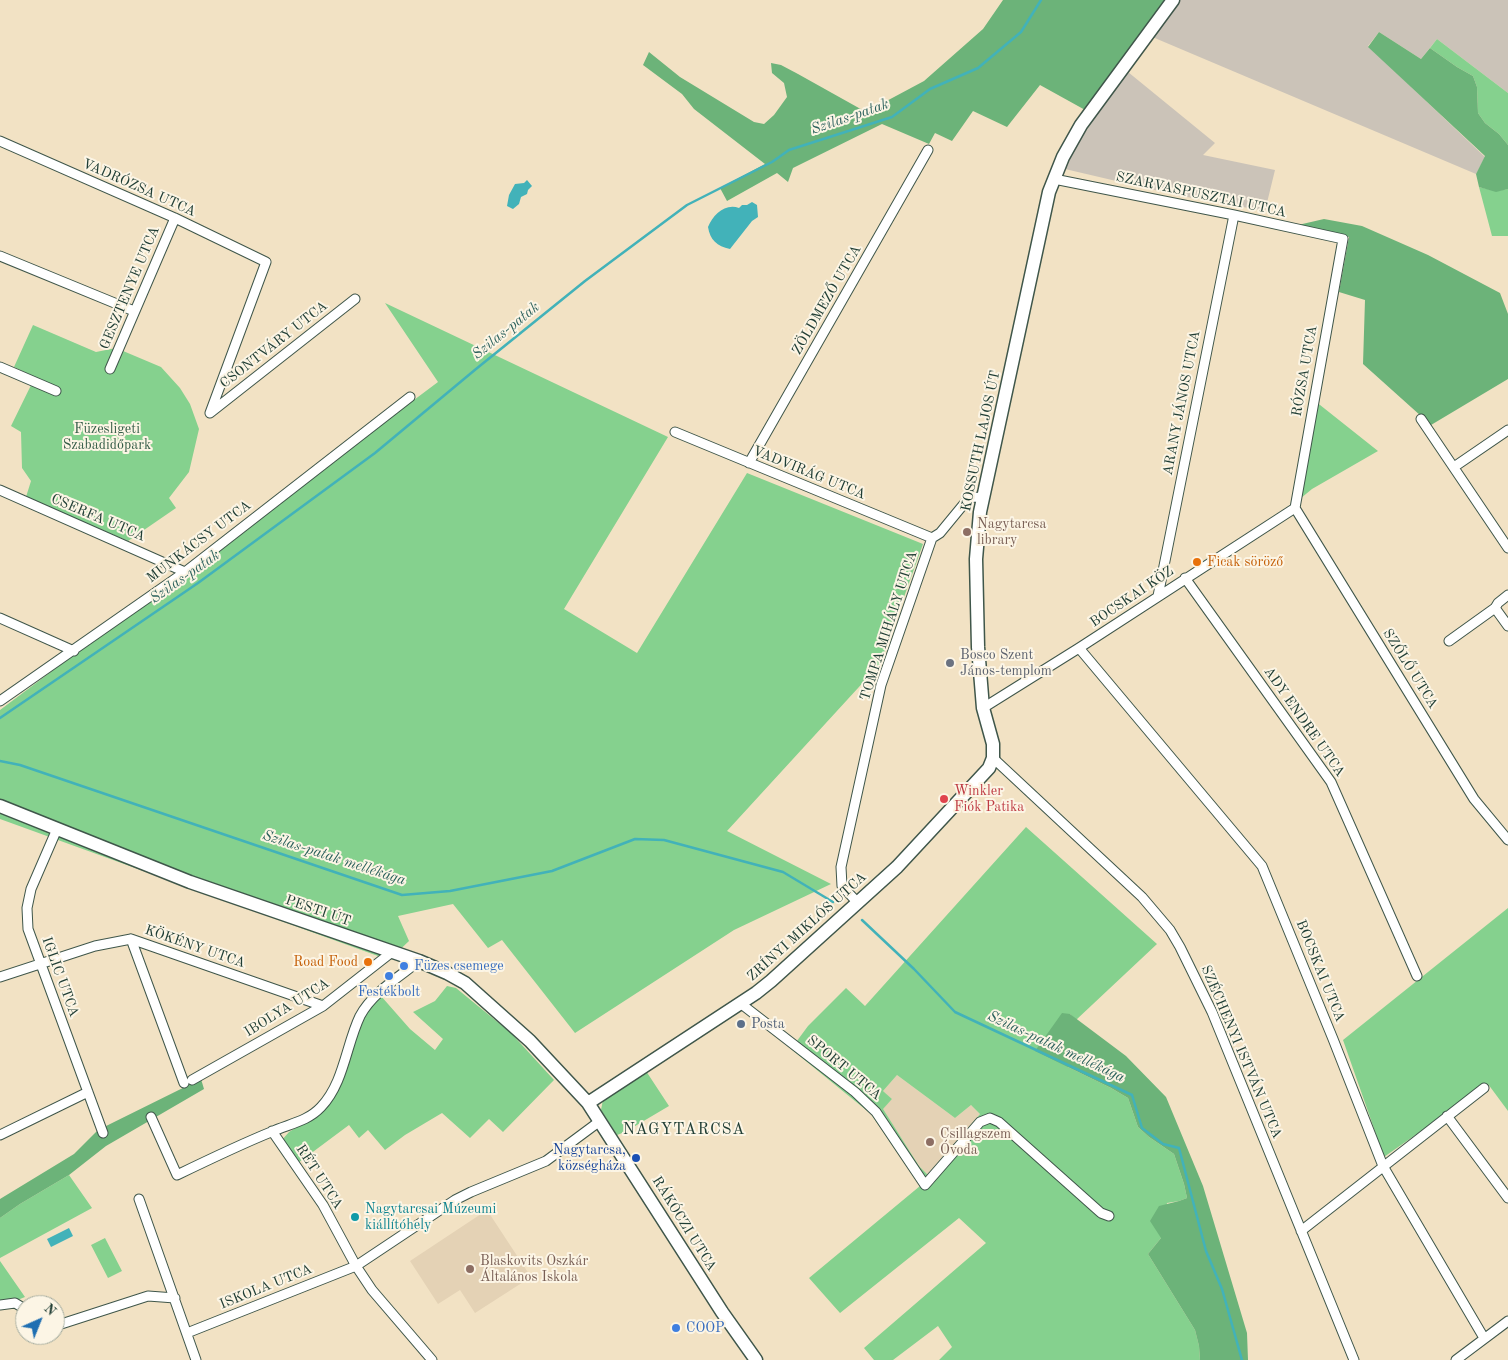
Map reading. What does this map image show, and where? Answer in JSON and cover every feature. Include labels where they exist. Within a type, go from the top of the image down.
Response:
[{"type":"main road","name":"KOSSUTH LAJOS ÚT","points":[[993,758],[993,744],[983,708],[978,647],[976,559],[983,498],[1054,178],[1073,137],[1173,0]]},
{"type":"main road","name":"ZRÍNYI MIKLÓS UTCA","points":[[588,1103],[771,981],[897,866],[980,779],[989,768],[993,758]]},
{"type":"main road","name":"PESTI ÚT","points":[[0,806],[190,882],[419,961],[465,982],[530,1041],[588,1103]]},
{"type":"main road","name":"RÁKÓCZI UTCA","points":[[588,1103],[722,1312],[756,1360]]},
{"type":"street","name":"VADRÓZSA UTCA","points":[[0,141],[175,218],[266,262],[210,413]]},
{"type":"street","name":"ZÖLDMEZŐ UTCA","points":[[749,463],[928,150]]},
{"type":"street","name":"SZARVASPUSZTAI UTCA","points":[[1054,178],[1343,239]]},
{"type":"street","name":"ARANY JÁNOS UTCA","points":[[1158,596],[1234,215]]},
{"type":"street","name":"GESZTENYE UTCA","points":[[110,369],[175,218]]},
{"type":"street","name":"RÓZSA UTCA","points":[[1295,508],[1343,239]]},
{"type":"street","points":[[0,256],[134,311]]},
{"type":"street","name":"CSONTVÁRY UTCA","points":[[210,413],[355,299]]},
{"type":"street","points":[[0,367],[56,391]]},
{"type":"street","name":"MUNKÁCSY UTCA","points":[[0,701],[185,572],[410,397]]},
{"type":"street","points":[[1421,419],[1508,548]]},
{"type":"street","points":[[1454,467],[1508,430]]},
{"type":"street","name":"VADVIRÁG UTCA","points":[[675,432],[932,538]]},
{"type":"street","name":"CSERFA UTCA","points":[[0,490],[185,572]]},
{"type":"street","name":"TOMPA MIHÁLY UTCA","points":[[856,904],[842,886],[841,867],[881,685],[932,538],[940,532],[968,499],[974,497],[983,498]]},
{"type":"street","name":"BOCSKAI KÖZ","points":[[983,708],[1295,508]]},
{"type":"street","name":"SZŐLŐ UTCA","points":[[1295,508],[1474,799],[1508,840]]},
{"type":"street","name":"ADY ENDRE UTCA","points":[[1185,578],[1331,782],[1417,976]]},
{"type":"street","points":[[1449,641],[1495,608],[1498,602],[1508,595]]},
{"type":"street","points":[[1495,608],[1508,626]]},
{"type":"street","points":[[0,618],[74,651]]},
{"type":"street","name":"BOCSKAI UTCA","points":[[1079,648],[1262,866],[1383,1166],[1484,1338]]},
{"type":"street","name":"SZÉCHENYI ISTVÁN UTCA","points":[[993,758],[1142,897],[1170,930],[1212,1012],[1354,1360]]},
{"type":"street","name":"IGLIC UTCA","points":[[57,830],[31,889],[27,908],[28,929],[103,1133]]},
{"type":"street","name":"IBOLYA UTCA","points":[[131,939],[188,1082],[323,1006],[392,952]]},
{"type":"street","name":"KÖKÉNY UTCA","points":[[0,977],[95,946],[131,939],[323,1006]]},
{"type":"street","points":[[151,1117],[177,1175],[272,1131],[306,1119],[322,1107],[331,1093],[340,1074],[361,1015],[376,996],[419,961]]},
{"type":"street","name":"SPORT UTCA","points":[[740,1003],[871,1106],[925,1185],[980,1122],[990,1118],[999,1122],[1101,1213],[1110,1216]]},
{"type":"street","points":[[1301,1231],[1484,1088]]},
{"type":"street","points":[[0,1135],[88,1092]]},
{"type":"street","points":[[1447,1116],[1508,1198]]},
{"type":"street","name":"ISKOLA UTCA","points":[[187,1333],[356,1266],[463,1196],[546,1161],[600,1121]]},
{"type":"street","name":"RÉT UTCA","points":[[272,1131],[323,1205],[356,1266],[372,1290],[432,1360]]},
{"type":"street","points":[[139,1199],[196,1360]]},
{"type":"street","points":[[65,1323],[148,1296],[174,1298]]},
{"type":"street","points":[[0,1305],[15,1303]]},
{"type":"street","points":[[1456,1360],[1508,1321]]},
{"type":"shaded area","points":[[1177,0],[1508,0],[1508,93],[1437,39],[1421,59],[1379,32],[1368,46],[1485,157],[1476,174],[1150,36]]},
{"type":"shaded area","points":[[1128,72],[1215,143],[1203,155],[1275,170],[1265,211],[1176,195],[1065,169],[1074,149]]},
{"type":"shaded area","name":"Csillagszem Óvoda","points":[[897,1075],[955,1118],[971,1105],[980,1114],[928,1175],[919,1166],[882,1109],[892,1099],[883,1091]]},
{"type":"shaded area","name":"Blaskovits Oszkár Általános Iskola","points":[[487,1210],[531,1277],[475,1313],[460,1290],[438,1304],[410,1261]]},
{"type":"green space","points":[[1003,0],[1177,0],[1096,116],[1040,85],[1007,127],[973,111],[952,141],[935,133],[929,144],[882,124],[793,168],[788,182],[777,173],[727,201],[720,188],[765,164],[694,109],[682,94],[643,65],[649,52],[680,77],[754,122],[764,124],[774,115],[787,97],[784,83],[772,73],[771,63],[781,65],[866,112],[924,81],[983,29]]},
{"type":"green space","points":[[1379,32],[1421,59],[1430,48],[1473,76],[1477,87],[1478,113],[1485,123],[1499,134],[1508,145],[1508,189],[1496,192],[1479,187],[1476,174],[1485,156],[1368,47]]},
{"type":"green space","points":[[1437,39],[1508,93],[1508,145],[1499,134],[1485,123],[1478,113],[1477,87],[1473,76],[1430,48]]},
{"type":"green space","points":[[1479,187],[1496,191],[1508,189],[1508,236],[1492,236]]},
{"type":"green space","points":[[1324,219],[1362,226],[1428,255],[1500,293],[1508,314],[1508,379],[1431,425],[1363,364],[1365,300],[1339,292],[1349,237],[1298,225]]},
{"type":"green space","points":[[385,303],[668,437],[564,609],[637,653],[747,473],[923,544],[880,664],[727,831],[831,884],[734,930],[575,1033],[502,940],[488,948],[453,904],[398,916],[409,941],[389,960],[0,819],[0,710],[438,382]]},
{"type":"green space","name":"Füzesligeti Szabadidőpark","points":[[33,325],[96,352],[116,348],[161,367],[180,388],[190,404],[199,429],[189,472],[169,498],[176,508],[128,541],[26,497],[31,481],[22,468],[21,432],[11,426],[35,377],[14,367]]},
{"type":"green space","points":[[1315,401],[1378,451],[1312,489],[1295,503]]},
{"type":"green space","points":[[1026,827],[1157,944],[1076,1020],[1070,1014],[1068,1067],[1128,1098],[1138,1127],[1174,1154],[1187,1198],[1167,1203],[1161,1238],[1148,1254],[1195,1330],[1200,1360],[939,1360],[952,1347],[938,1326],[893,1360],[874,1360],[864,1348],[986,1243],[959,1218],[840,1313],[809,1278],[920,1186],[871,1114],[791,1049],[808,1026],[846,988],[865,1006]],"holes":[[[897,1075],[955,1118],[971,1105],[980,1114],[928,1175],[919,1166],[883,1109],[892,1099],[883,1091]]]},
{"type":"green space","points":[[1508,908],[1508,1111],[1488,1084],[1384,1157],[1343,1040]]},
{"type":"green space","points":[[447,986],[456,988],[511,1033],[554,1080],[503,1132],[489,1119],[470,1138],[442,1113],[405,1135],[385,1150],[368,1130],[359,1138],[349,1125],[298,1163],[282,1140],[289,1132],[307,1121],[329,1100],[363,1015],[381,996],[410,1029],[435,1050],[443,1039],[413,1012],[435,1001]]},
{"type":"green space","points":[[1062,1013],[1070,1014],[1126,1056],[1166,1097],[1203,1186],[1247,1333],[1248,1360],[1200,1360],[1195,1330],[1148,1254],[1161,1238],[1150,1221],[1159,1206],[1187,1198],[1174,1154],[1138,1127],[1128,1098],[1035,1051]]},
{"type":"green space","points":[[646,1071],[669,1106],[617,1135],[601,1110],[603,1100]]},
{"type":"green space","points":[[201,1079],[204,1089],[106,1146],[69,1175],[0,1218],[0,1199],[74,1154],[98,1130]]},
{"type":"green space","points":[[69,1175],[92,1208],[0,1258],[0,1218]]},
{"type":"green space","points":[[105,1238],[122,1271],[108,1278],[91,1245]]},
{"type":"green space","points":[[0,1261],[24,1295],[15,1295],[15,1301],[0,1307]]},
{"type":"water","points":[[527,180],[532,186],[527,194],[521,197],[519,204],[513,209],[507,206],[509,195],[515,184],[524,183]]},
{"type":"water","points":[[752,202],[757,205],[758,217],[752,221],[730,249],[715,242],[710,235],[708,227],[716,214],[729,207],[739,208]]},
{"type":"water","points":[[69,1228],[73,1236],[51,1247],[47,1239]]},
{"type":"waterway","name":"Szilas-patak","points":[[0,718],[198,583],[375,453],[585,281],[687,205],[772,162],[789,150],[892,117],[930,89],[978,68],[1021,32],[1041,0]]},
{"type":"waterway","name":"Szilas-patak mellékága","points":[[0,761],[20,765],[402,895],[450,891],[552,871],[635,839],[664,840],[783,872],[833,902]]},
{"type":"waterway","name":"Szilas-patak mellékága","points":[[862,920],[914,969],[955,1012],[1132,1095],[1142,1128],[1163,1144],[1179,1148],[1206,1251],[1222,1289],[1242,1360]]},
{"type":"place","name":"Nagytarcsa library","points":[[967,532]]},
{"type":"place","name":"Ficak söröző","points":[[1197,562]]},
{"type":"place","name":"Bosco Szent János-templom","points":[[950,663]]},
{"type":"place","name":"Winkler Fiók Patika","points":[[944,799]]},
{"type":"place","name":"Road Food","points":[[368,962]]},
{"type":"place","name":"Füzes csemege","points":[[404,966]]},
{"type":"place","name":"Festékbolt","points":[[389,976]]},
{"type":"place","name":"Posta","points":[[741,1024]]},
{"type":"place","name":"Csillagszem Óvoda","points":[[930,1142]]},
{"type":"place","name":"Nagytarcsa, községháza","points":[[636,1158]]},
{"type":"place","name":"Nagytarcsai Múzeumi kiállítóhely","points":[[355,1217]]},
{"type":"place","name":"Blaskovits Oszkár Általános Iskola","points":[[470,1269]]},
{"type":"place","name":"COOP","points":[[676,1328]]},
{"type":"district","name":"NAGYTARCSA","points":[[684,1130]]}]
